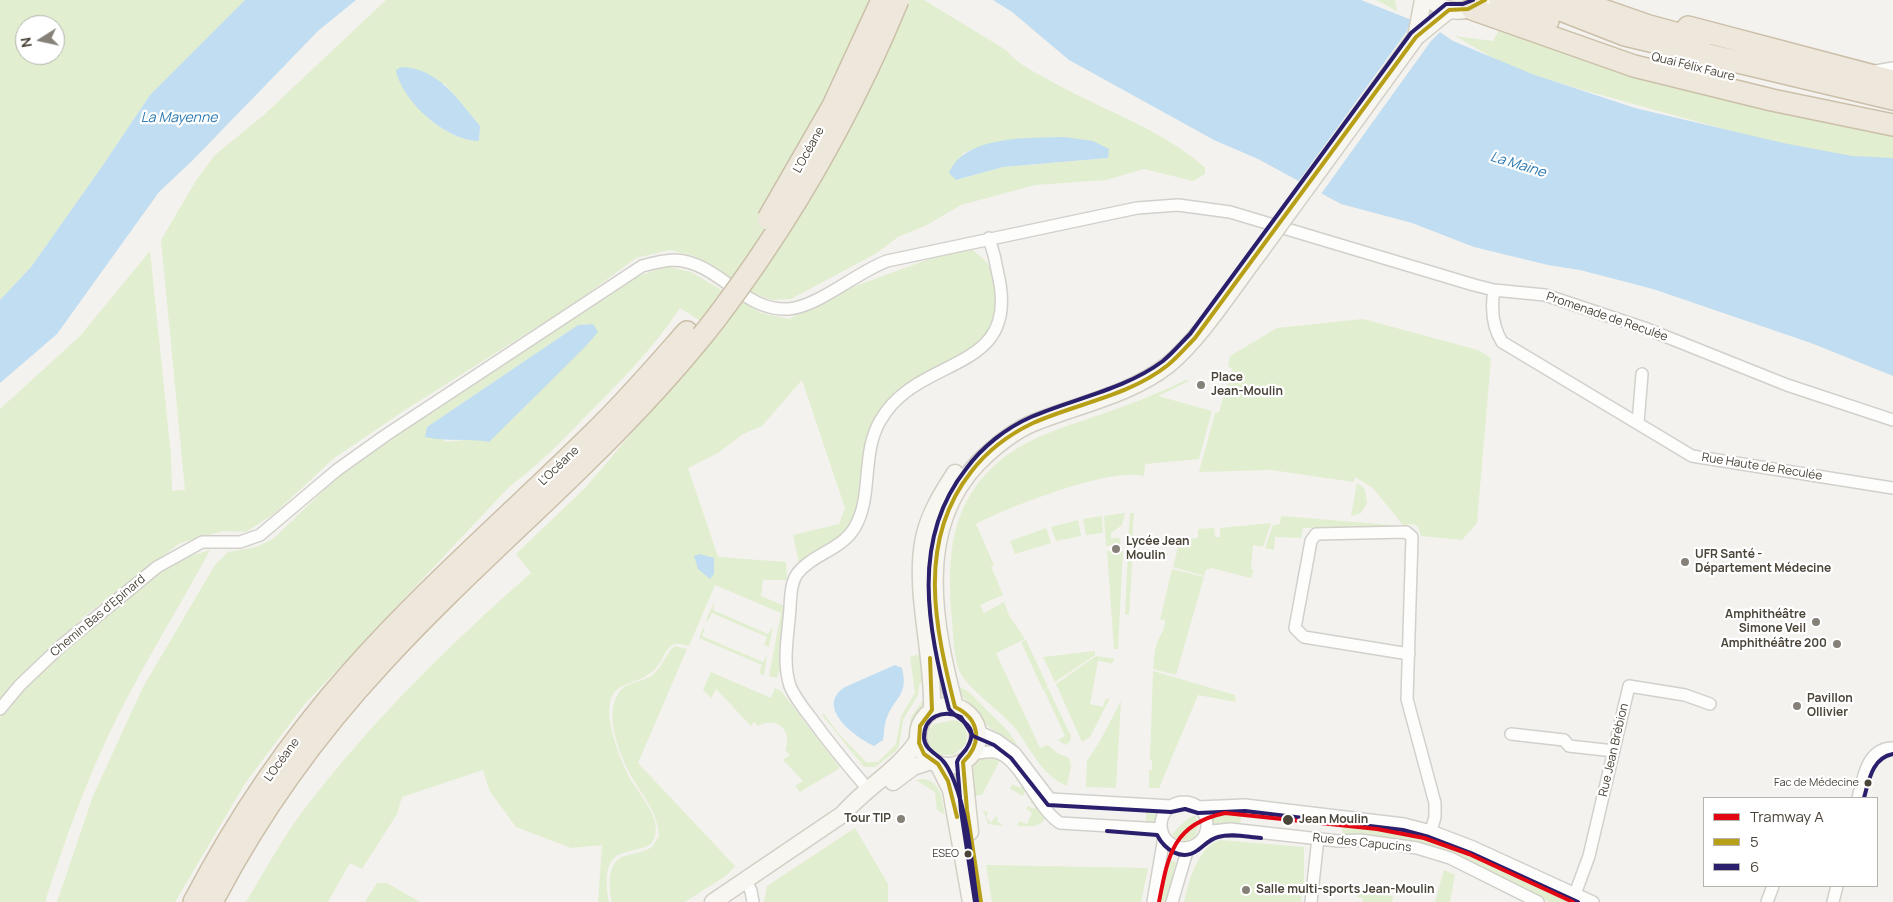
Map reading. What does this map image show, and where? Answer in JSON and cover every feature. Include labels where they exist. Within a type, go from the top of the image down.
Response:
[{"type":"highway","name":"L’Océane","points":[[194,902],[259,792],[296,739],[350,674],[439,581],[595,432],[694,334],[790,183],[846,80],[882,0]]},
{"type":"highway","name":"L’Océane","points":[[212,902],[262,815],[311,746],[338,712],[417,625],[624,424],[694,334],[772,239],[818,166],[863,80],[898,0]]},
{"type":"highway","name":"Quai Félix Faure","points":[[1500,0],[1555,24],[1642,53],[1769,86],[1893,113]]},
{"type":"highway","name":"Quai Félix Faure","points":[[1535,0],[1633,37],[1893,99]]},
{"type":"highway","points":[[1574,0],[1649,26],[1893,88]]},
{"type":"highway","points":[[1610,0],[1705,32],[1893,81]]},
{"type":"highway","points":[[1479,4],[1518,24],[1634,66],[1772,100],[1893,125]]},
{"type":"main road","points":[[1416,37],[1425,3],[1446,13],[1461,12],[1479,4]]},
{"type":"main road","points":[[955,707],[936,612],[934,582],[940,531],[948,505],[964,478],[1002,440],[1032,424],[1123,390],[1169,364],[1195,338],[1259,254],[1416,37],[1446,13]]},
{"type":"main road","points":[[932,710],[932,672],[921,559],[924,538],[930,520],[940,497],[957,470],[995,434],[1018,419],[1049,405],[1153,366],[1182,350]]},
{"type":"main road","points":[[971,902],[952,790],[935,762],[922,752],[918,740],[921,723],[932,710],[944,706],[955,707],[970,716],[978,732],[977,743],[968,758],[967,810],[980,902]]},
{"type":"main road","points":[[713,902],[844,814],[868,789],[897,766],[918,740]]},
{"type":"main road","points":[[844,814],[853,812],[913,767],[935,762],[952,766],[968,758]]},
{"type":"street","points":[[1866,74],[1893,68]]},
{"type":"street","name":"Promenade de Reculée","points":[[208,541],[240,542],[260,535],[337,470],[358,455],[642,266],[677,260],[700,268],[728,284],[748,299],[765,307],[790,309],[816,300],[870,267],[911,255],[1137,208],[1178,205],[1230,212],[1494,290],[1545,295],[1596,311],[1787,385],[1893,420]]},
{"type":"street","points":[[868,789],[822,734],[795,697],[790,686],[786,654],[793,585],[798,572],[838,545],[855,527],[862,510],[870,443],[880,421],[893,402],[919,382],[979,351],[996,331],[1002,315],[1003,300],[989,238]]},
{"type":"street","name":"Rue Haute de Reculée","points":[[1494,290],[1491,304],[1494,321],[1502,342],[1692,456],[1893,488]]},
{"type":"street","points":[[1638,423],[1642,374]]},
{"type":"street","points":[[1409,654],[1304,637],[1295,628],[1310,540],[1316,534],[1406,532],[1412,540],[1409,654],[1407,699],[1435,803],[1435,818],[1431,831]]},
{"type":"street","name":"Chemin Bas d'Epinard","points":[[0,709],[20,685],[62,645],[119,597],[157,567],[195,544],[208,541]]},
{"type":"street","name":"Rue Jean Brébion","points":[[1575,894],[1589,856],[1628,686],[1686,695],[1710,704]]},
{"type":"street","name":"Rue des Capucins","points":[[978,732],[997,740],[1015,753],[1050,799],[1171,806],[1185,802],[1198,807],[1244,805],[1404,824],[1431,831],[1473,847],[1593,902]]},
{"type":"street","points":[[1511,734],[1564,740],[1569,746],[1614,751]]},
{"type":"street","points":[[1858,797],[1873,756],[1879,751],[1893,748]]},
{"type":"street","points":[[968,758],[998,752],[1008,759],[1050,815],[1062,823],[1162,833],[1173,846],[1188,848],[1172,902]]},
{"type":"street","points":[[1153,902],[1162,833],[1162,817],[1171,806]]},
{"type":"street","points":[[1198,807],[1207,822],[1205,834]]},
{"type":"street","name":"Rue des Capucins","points":[[1188,848],[1198,844],[1205,834],[1230,829],[1318,838],[1360,840],[1417,848],[1450,858],[1538,902]]},
{"type":"street","points":[[1311,902],[1318,838]]},
{"type":"street","points":[[746,881],[751,891],[753,902]]},
{"type":"street","points":[[1768,902],[1773,887]]},
{"type":"street","points":[[1833,902],[1837,887]]},
{"type":"green space","points":[[0,0],[245,0],[150,95],[31,267],[0,300]]},
{"type":"green space","points":[[386,0],[924,0],[1006,50],[1031,70],[1170,142],[1189,154],[1205,168],[1205,174],[1193,181],[1144,169],[1106,180],[1035,185],[961,205],[927,225],[898,237],[877,253],[791,299],[772,300],[752,293],[694,256],[670,250],[636,258],[575,303],[405,410],[333,459],[275,513],[246,532],[223,531],[180,543],[83,617],[0,703],[0,409],[80,336],[150,251],[171,456],[172,491],[185,490],[161,240],[197,179],[215,155],[265,114]],"holes":[[[444,83],[480,126],[479,141],[459,137],[431,121]],[[1064,137],[1108,158],[1003,167],[957,180],[963,153],[1013,140]]]},
{"type":"green space","points":[[1376,0],[1395,0],[1397,11]]},
{"type":"green space","points":[[1499,30],[1629,74],[1893,135],[1893,163],[1800,150],[1576,88],[1511,68],[1455,36],[1493,41]]},
{"type":"green space","points":[[973,250],[988,264],[994,279],[996,294],[994,322],[989,332],[980,341],[903,387],[880,411],[866,443],[860,488],[853,518],[846,531],[837,541],[799,563],[793,535],[839,524],[845,508],[802,380],[762,426],[743,434],[718,453],[688,468],[718,557],[786,562],[787,580],[763,580],[761,596],[787,607],[784,671],[779,671],[777,678],[769,676],[781,613],[715,585],[689,646],[675,644],[671,646],[654,670],[615,691],[611,699],[610,710],[611,726],[616,744],[627,773],[649,807],[656,826],[651,844],[620,854],[611,862],[607,875],[609,902],[598,902],[602,845],[571,848],[516,827],[489,790],[483,770],[402,797],[397,814],[362,869],[350,863],[328,902],[246,902],[292,826],[334,772],[414,683],[471,627],[531,573],[516,554],[586,487],[718,332],[680,308],[658,338],[621,380],[565,438],[509,487],[304,705],[246,782],[175,902],[57,902],[93,796],[143,687],[215,565],[228,552],[256,547],[273,539],[350,465],[630,280],[665,266],[691,272],[761,313],[789,319],[853,287],[940,255]],"holes":[[[593,324],[489,442],[474,439],[446,442],[427,427],[578,325]]]},
{"type":"green space","points":[[1363,319],[1478,350],[1491,358],[1477,523],[1462,540],[1421,536],[1418,527],[1414,524],[1403,525],[1373,488],[1355,477],[1354,482],[1271,470],[1199,472],[1215,413],[1219,412],[1232,368],[1228,367],[1230,356],[1277,328]]},
{"type":"green space","points":[[1186,380],[1189,381],[1158,396],[1212,411],[1199,459],[1145,464],[1144,476],[1108,477],[1059,490],[1011,508],[976,524],[994,565],[991,566],[1003,595],[980,605],[984,613],[1004,602],[1009,615],[1025,639],[996,653],[1040,748],[1048,745],[1057,753],[1069,758],[1071,765],[1067,786],[1043,768],[1015,728],[970,686],[960,672],[954,647],[950,574],[955,532],[971,493],[984,476],[1013,451],[1050,432],[1134,402]]},
{"type":"green space","points":[[1357,483],[1365,489],[1367,503],[1361,513],[1351,516]]},
{"type":"green space","points":[[1125,513],[1122,525],[1111,533],[1111,538],[1119,538],[1121,544],[1106,546],[1104,516]]},
{"type":"green space","points":[[1130,513],[1134,513],[1132,543],[1128,544]]},
{"type":"green space","points":[[1102,516],[1103,533],[1086,535],[1083,519]]},
{"type":"green space","points":[[1281,516],[1391,525],[1397,528],[1303,528],[1301,538],[1275,537],[1274,550],[1265,548],[1273,525],[1280,524]]},
{"type":"green space","points":[[1078,520],[1081,536],[1056,541],[1051,527]]},
{"type":"green space","points":[[1271,523],[1263,547],[1253,545],[1251,569],[1254,570],[1251,578],[1211,568],[1206,570],[1204,576],[1173,567],[1180,540],[1198,538],[1198,529],[1214,528],[1215,537],[1220,537],[1220,528]]},
{"type":"green space","points":[[1046,528],[1051,543],[1015,554],[1010,541]]},
{"type":"green space","points":[[210,550],[143,668],[107,737],[74,819],[45,902],[0,902],[0,718],[10,703],[75,642],[125,599],[174,561]]},
{"type":"green space","points":[[1128,550],[1133,550],[1129,615],[1125,614]]},
{"type":"green space","points":[[1107,551],[1123,551],[1118,649],[1114,649]]},
{"type":"green space","points":[[1172,569],[1204,577],[1176,675],[1153,669],[1156,646],[1165,624],[1165,620],[1160,620]]},
{"type":"green space","points":[[714,602],[713,610],[768,634],[773,627],[769,647],[764,645],[767,637],[712,613],[708,621],[706,620]]},
{"type":"green space","points":[[703,628],[705,629],[702,636],[763,662],[767,655],[764,675],[759,673],[762,665],[699,638]]},
{"type":"green space","points":[[1026,640],[1048,687],[1043,690],[1021,642]]},
{"type":"green space","points":[[675,646],[687,649],[638,763],[735,866],[727,875],[685,902],[612,902],[610,878],[613,866],[622,857],[645,851],[652,847],[659,836],[656,819],[630,774],[617,744],[613,720],[615,699],[624,687],[655,673]]},
{"type":"green space","points":[[1095,651],[1095,655],[1055,682],[1043,657]]},
{"type":"green space","points":[[920,654],[924,678],[919,685],[918,695],[903,720],[899,746],[896,751],[875,767],[864,767],[822,715],[824,714],[839,734],[866,762],[878,762],[896,744],[901,716],[915,693],[910,657]]},
{"type":"green space","points":[[1096,656],[1115,659],[1111,665],[1111,663],[1098,661],[1090,704],[1103,707],[1105,700],[1110,698],[1090,737],[1082,742],[1056,684]]},
{"type":"green space","points":[[1153,671],[1235,695],[1236,702],[1198,695],[1159,788],[1149,788],[1149,770],[1152,770],[1152,760],[1150,760]]},
{"type":"green space","points":[[711,672],[771,698],[775,688],[781,691],[840,768],[800,792],[795,786],[803,781],[783,760],[790,755],[785,750],[787,737],[785,731],[782,727],[771,722],[758,726],[754,722],[751,726],[716,689],[711,698],[703,690]]},
{"type":"green space","points":[[955,688],[962,688],[969,692],[1008,731],[1017,744],[1015,746],[986,725]]},
{"type":"green space","points":[[1048,688],[1071,736],[1070,742],[1065,745],[1058,740],[1065,736],[1044,690]]},
{"type":"green space","points":[[925,692],[924,703],[913,720],[909,734],[909,744],[906,747],[911,717],[924,699]]},
{"type":"green space","points":[[1121,701],[1116,788],[1086,787],[1087,761]]},
{"type":"green space","points":[[953,720],[962,722],[967,734],[966,744],[954,755],[938,755],[927,743],[928,729],[935,724]]},
{"type":"green space","points":[[986,756],[1001,758],[982,795],[971,796],[971,772],[976,763]]},
{"type":"green space","points":[[921,779],[933,782],[937,786],[945,815],[937,810],[935,792],[916,780]]},
{"type":"green space","points":[[1018,779],[1026,788],[1023,796],[1010,789],[1012,784],[1020,788],[1022,784],[1015,780]]},
{"type":"green space","points":[[1033,799],[1046,816],[1044,820],[1034,826],[1017,826],[1019,821],[1027,824],[1032,813],[1026,809],[1028,806],[1034,809],[1036,806],[1030,802]]},
{"type":"green space","points":[[1146,807],[1160,810],[1156,823],[1146,823]]},
{"type":"green space","points":[[1242,808],[1240,826],[1213,826],[1208,810]]},
{"type":"green space","points":[[983,810],[988,812],[986,817],[991,823],[996,816],[998,818],[997,821],[1004,826],[988,824]]},
{"type":"green space","points":[[1195,815],[1199,824],[1195,837],[1186,841],[1178,840],[1172,835],[1182,824]]},
{"type":"green space","points":[[1343,821],[1402,829],[1449,841],[1583,902],[1550,902],[1489,874],[1392,841],[1342,835]]},
{"type":"green space","points":[[855,828],[888,884],[888,902],[764,902],[767,886]]},
{"type":"green space","points":[[1220,840],[1304,847],[1304,881],[1301,902],[1184,902],[1195,866],[1205,850]]},
{"type":"green space","points":[[1165,858],[1176,862],[1167,902],[1156,902]]},
{"type":"green space","points":[[986,865],[1148,868],[1141,902],[992,902]]},
{"type":"green space","points":[[1444,870],[1455,875],[1450,902],[1435,902]]},
{"type":"green space","points":[[377,883],[387,883],[420,902],[365,902]]},
{"type":"green space","points":[[1358,888],[1393,896],[1392,902],[1362,902],[1363,898],[1357,897]]},
{"type":"water","name":"La Mayenne","points":[[245,0],[356,0],[318,31],[192,161],[159,192],[57,334],[0,383],[0,300],[31,267],[150,95]]},
{"type":"water","name":"La Maine","points":[[993,0],[1361,0],[1437,30],[1453,41],[1532,74],[1635,108],[1783,143],[1852,156],[1893,158],[1893,376],[1811,343],[1653,289],[1580,270],[1548,265],[1474,247],[1412,223],[1341,204],[1258,159],[1214,140],[1069,60],[1012,12]]},
{"type":"water","points":[[401,67],[426,73],[446,87],[480,126],[479,141],[466,139],[440,127],[416,107],[400,82],[396,70]]},
{"type":"water","points":[[1064,137],[1093,141],[1109,149],[1108,158],[1003,167],[956,180],[949,173],[957,161],[969,151],[983,145],[1016,139]]},
{"type":"water","points":[[593,324],[598,332],[586,346],[489,442],[425,437],[427,427],[578,325]]},
{"type":"water","points":[[699,554],[714,558],[714,574],[710,579],[698,569],[694,556]]},
{"type":"water","points":[[895,665],[902,668],[904,685],[900,696],[889,712],[884,727],[883,740],[874,746],[848,729],[836,712],[834,703],[837,695],[845,687]]},
{"type":"pier","points":[[1411,21],[1441,31],[1431,41],[1321,194],[1298,182],[1407,31]]},
{"type":"tram line","name":"A","points":[[1159,902],[1170,856],[1176,844],[1194,825],[1225,813],[1377,829],[1424,838],[1469,854],[1573,902]]},
{"type":"transit line","points":[[975,902],[961,811],[957,762],[968,746],[971,733],[970,728],[949,709],[941,678],[930,616],[930,555],[937,525],[948,496],[979,453],[1013,427],[1048,410],[1099,393],[1132,379],[1148,371],[1170,355],[1190,334],[1411,33],[1446,4],[1463,4],[1473,0]]},
{"type":"transit line","name":"5","points":[[981,902],[967,810],[963,762],[974,747],[976,732],[970,718],[955,707],[941,646],[937,616],[936,556],[942,527],[954,499],[977,464],[999,444],[1016,432],[1050,416],[1120,392],[1153,376],[1175,359],[1195,338],[1416,37],[1449,10],[1468,9],[1485,0]]},
{"type":"transit line","name":"5","points":[[930,658],[932,710],[920,726],[919,743],[924,754],[938,764],[948,781],[957,817]]},
{"type":"transit line","name":"6","points":[[977,901],[969,840],[959,795],[946,765],[926,746],[924,738],[927,724],[941,714],[961,717],[973,736],[994,745],[1011,758],[1048,805],[1171,812],[1185,809],[1198,813],[1245,811],[1403,830],[1429,837],[1471,853],[1578,902]]},
{"type":"transit line","name":"6","points":[[1864,797],[1872,771],[1876,765],[1886,756],[1893,754]]},
{"type":"transit line","name":"6","points":[[1107,831],[1157,835],[1169,850],[1186,855],[1198,850],[1218,837],[1234,835],[1261,838]]},
{"type":"place","name":"Place Jean-Moulin","points":[[1201,385]]},
{"type":"place","name":"Lycée Jean Moulin","points":[[1116,549]]},
{"type":"place","name":"UFR Santé - Département Médecine","points":[[1685,562]]},
{"type":"place","name":"Amphithéâtre Simone Veil","points":[[1816,622]]},
{"type":"place","name":"Amphithéâtre 200","points":[[1837,644]]},
{"type":"place","name":"Pavillon Ollivier","points":[[1797,706]]},
{"type":"place","name":"Fac de Médecine","points":[[1868,783]]},
{"type":"place","name":"Tour TIP","points":[[901,819]]},
{"type":"place","name":"Jean Moulin","points":[[1288,820]]},
{"type":"place","name":"ESEO","points":[[968,854]]},
{"type":"place","name":"Salle multi-sports Jean-Moulin","points":[[1246,890]]}]
